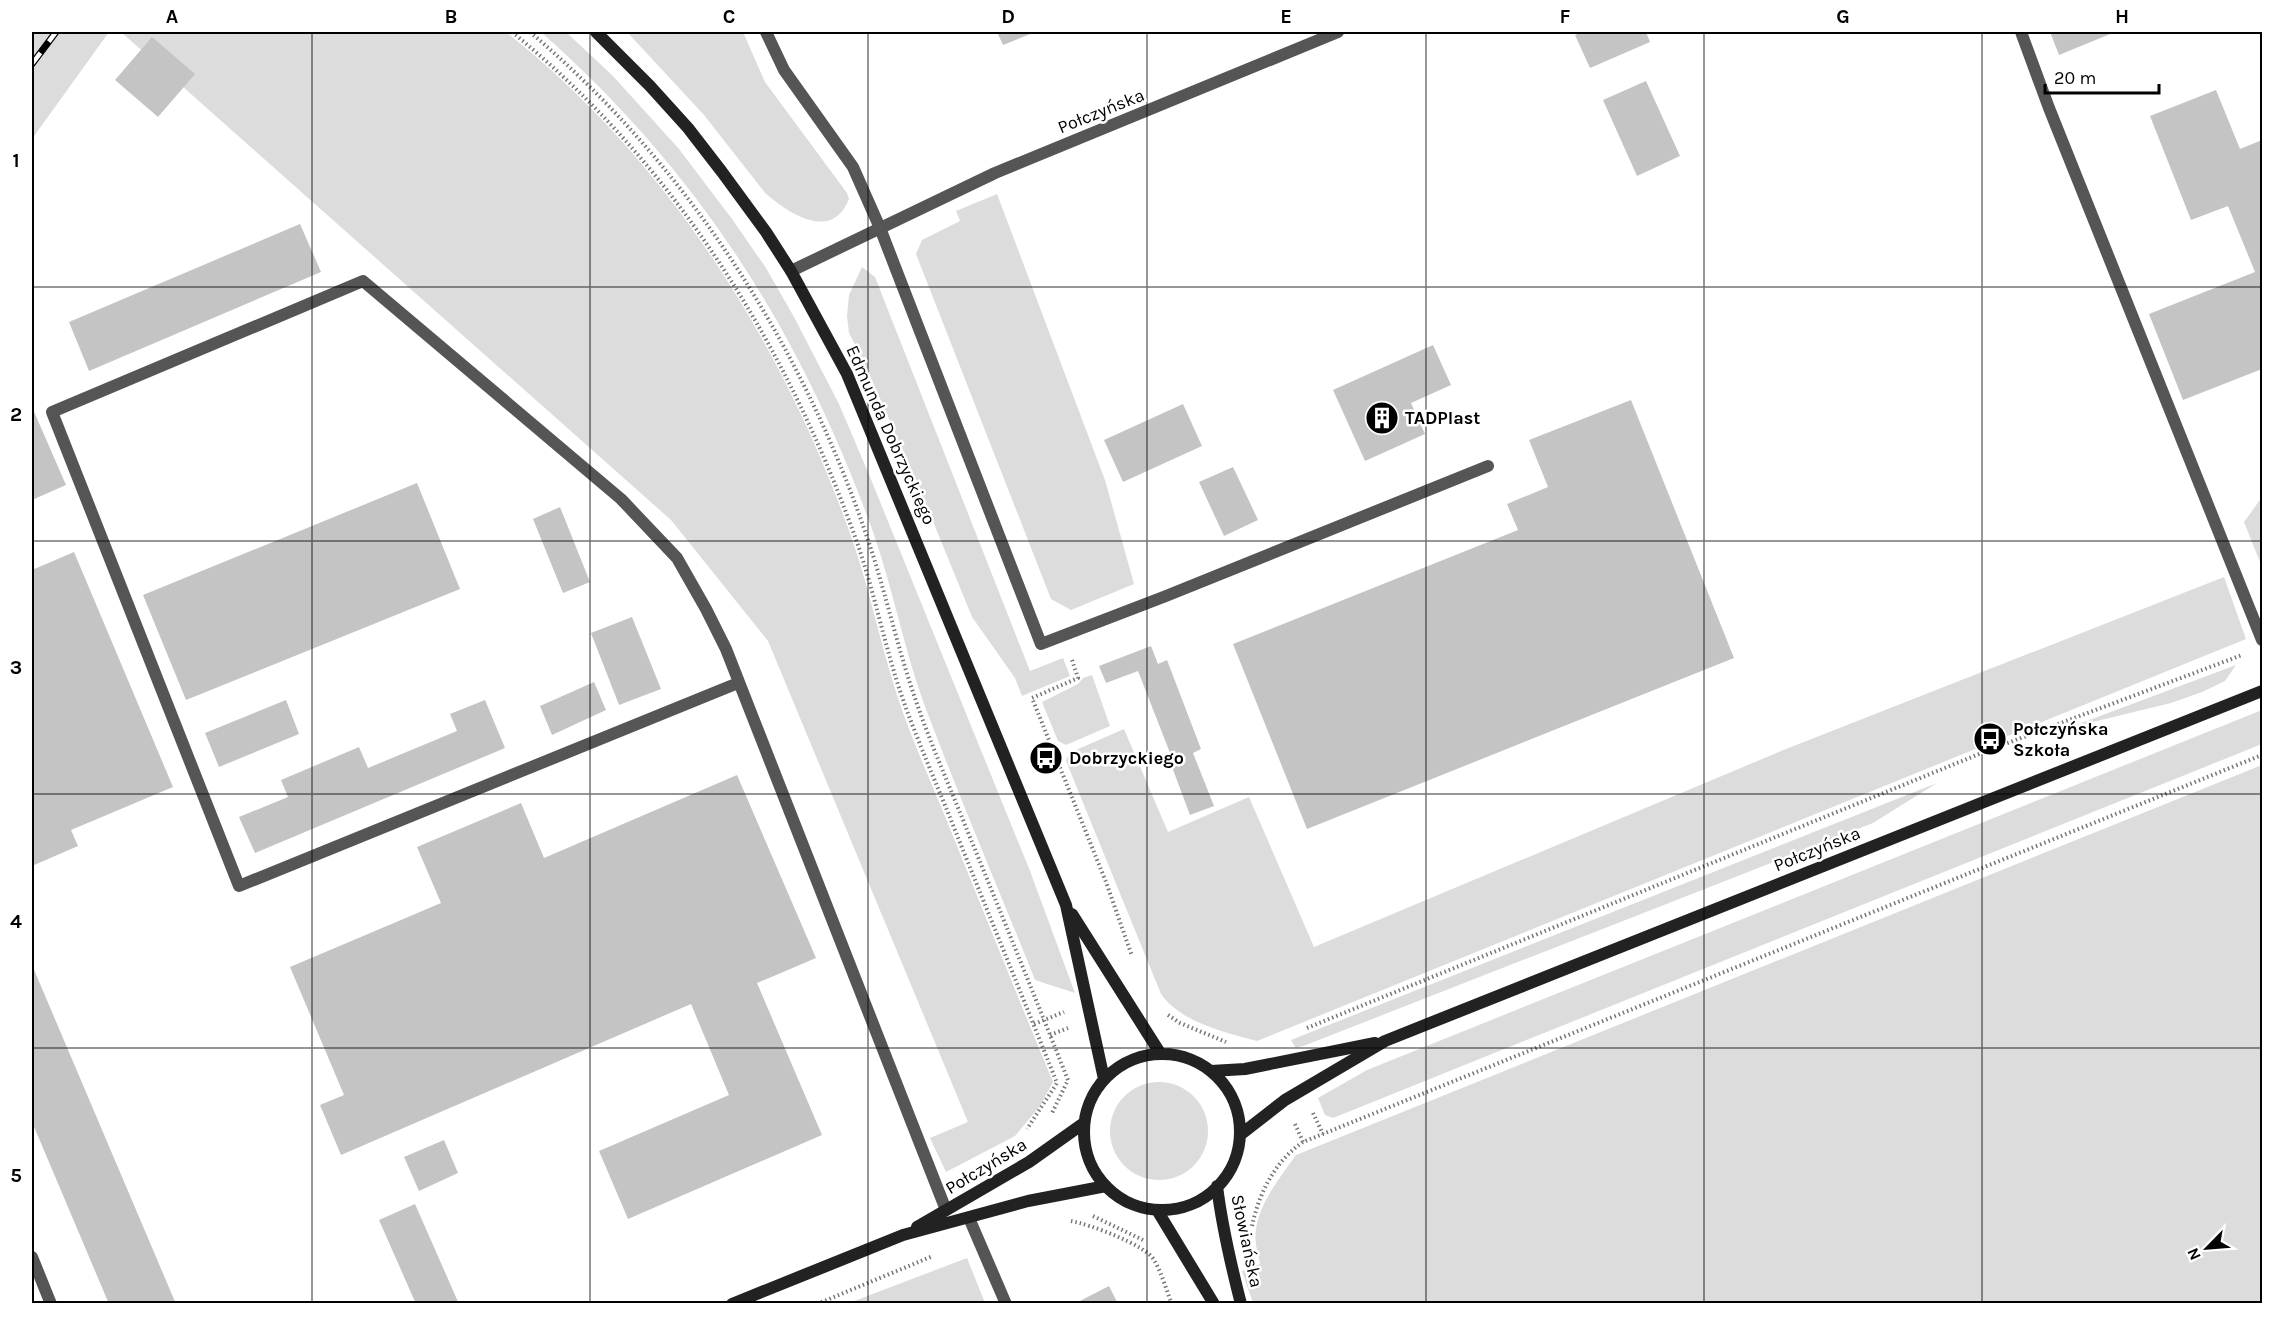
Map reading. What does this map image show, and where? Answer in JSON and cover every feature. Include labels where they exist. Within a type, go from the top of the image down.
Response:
[{"type":"main road","name":"Edmunda Dobrzyckiego","points":[[596,32],[688,128],[760,223],[791,272],[848,374],[1066,905],[1104,1079]]},
{"type":"main road","name":"Połczyńska","points":[[1240,1135],[1285,1100],[1385,1041],[2262,691]]},
{"type":"main road","name":"Edmunda Dobrzyckiego","points":[[1066,905],[1160,1053]]},
{"type":"main road","name":"Połczyńska","points":[[1211,1071],[1245,1070],[1385,1041]]},
{"type":"main road","points":[[1160,1053],[1187,1058],[1211,1071],[1225,1086],[1235,1104],[1240,1135],[1234,1162],[1217,1186],[1194,1203],[1157,1210],[1129,1203],[1106,1186],[1092,1168],[1088,1157],[1084,1123],[1089,1104],[1104,1079],[1129,1060],[1160,1053]]},
{"type":"main road","name":"Połczyńska","points":[[903,1235],[1029,1162],[1084,1123]]},
{"type":"main road","name":"Połczyńska","points":[[732,1304],[903,1235],[1028,1202],[1106,1186]]},
{"type":"main road","name":"Słowiańska","points":[[1217,1186],[1220,1215],[1241,1304]]},
{"type":"main road","points":[[1157,1210],[1214,1304]]},
{"type":"street","points":[[766,32],[784,70],[853,167],[880,228],[1041,644],[1488,466]]},
{"type":"street","name":"Połczyńska","points":[[791,272],[995,173],[1338,32]]},
{"type":"street","points":[[2021,32],[2049,108],[2262,640]]},
{"type":"street","points":[[738,682],[239,886],[52,412],[363,281],[621,499],[677,558],[726,649],[946,1210]]},
{"type":"street","points":[[969,1218],[1006,1304]]},
{"type":"street","points":[[32,1257],[51,1304]]},
{"type":"path","points":[[512,32],[588,100],[652,170],[705,238],[764,333],[807,418],[838,489],[856,539],[905,706],[1057,1083],[1036,1118],[1021,1136]]},
{"type":"path","points":[[530,32],[596,92],[661,163],[714,232],[774,328],[797,372],[830,441],[859,515],[916,702],[1068,1080],[1050,1115]]},
{"type":"path","points":[[1063,635],[1078,678],[1032,698],[1106,882],[1135,967]]},
{"type":"path","points":[[1303,1030],[1978,754],[2252,651]]},
{"type":"path","points":[[1250,1236],[1263,1189],[1290,1151],[1303,1142],[2262,755]]},
{"type":"path","points":[[1163,1012],[1180,1023],[1230,1043]]},
{"type":"path","points":[[1034,1024],[1050,1018]]},
{"type":"path","points":[[1088,1215],[1111,1223],[1147,1242]]},
{"type":"path","points":[[1061,1220],[1092,1226],[1150,1255],[1169,1289],[1172,1304]]},
{"type":"path","points":[[817,1304],[953,1248],[979,1240]]},
{"type":"shaded area","points":[[32,32],[109,32],[32,139]]},
{"type":"shaded area","points":[[121,32],[506,32],[565,83],[619,138],[669,198],[714,261],[755,327],[792,396],[824,467],[859,560],[894,686],[907,723],[1053,1082],[1040,1106],[1015,1136],[946,1172],[930,1138],[968,1122],[768,641],[671,520]]},
{"type":"shaded area","points":[[541,32],[566,32],[613,76],[679,149],[766,268],[794,317],[839,404],[870,477],[1030,871],[1075,993],[1035,980],[923,701],[886,572],[844,457],[812,388],[777,322],[739,259],[696,199],[649,141],[598,85]]},
{"type":"shaded area","points":[[627,32],[743,32],[765,82],[847,193],[849,199],[842,212],[822,222],[810,220],[798,216],[766,194],[704,115]]},
{"type":"shaded area","points":[[997,194],[1105,480],[1134,584],[1071,610],[1051,599],[916,254],[922,240],[960,221],[956,211]]},
{"type":"shaded area","points":[[862,267],[875,277],[1030,671],[1063,658],[1070,676],[1022,696],[1015,678],[972,617],[919,487],[849,333],[847,316],[849,295]]},
{"type":"shaded area","points":[[2262,497],[2262,567],[2244,522]]},
{"type":"shaded area","points":[[2224,577],[2246,639],[1257,1041],[1204,1025],[1180,1012],[1161,994],[1066,761],[1069,753],[1124,729],[1168,832],[1249,797],[1314,947],[1786,749]]},
{"type":"shaded area","points":[[2236,665],[2225,681],[2202,692],[2171,703],[2068,728]]},
{"type":"shaded area","points":[[1092,675],[1110,726],[1066,745],[1058,741],[1042,702]]},
{"type":"shaded area","points":[[2262,710],[2262,744],[1333,1118],[1325,1115],[1318,1098],[1367,1070]]},
{"type":"shaded area","points":[[2262,765],[2262,1303],[1253,1303],[1242,1271],[1260,1264],[1256,1245],[1258,1221],[1267,1197],[1296,1155]]},
{"type":"shaded area","points":[[1937,783],[1873,823],[1306,1045],[1296,1048],[1291,1040]]},
{"type":"shaded area","points":[[1159,1082],[1178,1086],[1194,1096],[1204,1112],[1208,1131],[1204,1150],[1194,1166],[1178,1176],[1159,1180],[1140,1176],[1124,1166],[1114,1150],[1110,1131],[1114,1112],[1124,1096],[1140,1086]]},
{"type":"shaded area","points":[[967,1258],[985,1303],[849,1303]]},
{"type":"building","points":[[997,32],[1035,32],[1003,45]]},
{"type":"building","points":[[1583,32],[1646,32],[1650,42],[1590,68],[1575,35]]},
{"type":"building","points":[[2050,32],[2115,32],[2059,55]]},
{"type":"building","points":[[152,37],[195,74],[158,117],[115,80]]},
{"type":"building","points":[[1646,81],[1680,156],[1637,176],[1603,100]]},
{"type":"building","points":[[2216,90],[2240,149],[2262,140],[2262,369],[2183,400],[2149,314],[2255,272],[2228,206],[2191,220],[2150,116]]},
{"type":"building","points":[[300,224],[321,272],[89,371],[69,322]]},
{"type":"building","name":"TADPlast","points":[[1433,345],[1451,385],[1411,403],[1425,434],[1365,461],[1333,390]]},
{"type":"building","points":[[1631,400],[1734,658],[1307,829],[1233,644],[1518,530],[1507,504],[1548,487],[1529,440]]},
{"type":"building","points":[[1183,404],[1202,446],[1123,482],[1104,440]]},
{"type":"building","points":[[32,407],[66,485],[32,500]]},
{"type":"building","points":[[1233,467],[1258,520],[1224,536],[1199,482]]},
{"type":"building","points":[[417,483],[460,589],[186,700],[143,595]]},
{"type":"building","points":[[560,507],[590,582],[563,593],[533,519]]},
{"type":"building","points":[[74,552],[173,787],[71,830],[78,846],[32,866],[32,570]]},
{"type":"building","points":[[632,617],[661,689],[619,705],[591,633]]},
{"type":"building","points":[[1151,646],[1158,664],[1167,660],[1201,749],[1193,753],[1214,806],[1190,815],[1169,759],[1172,758],[1138,671],[1106,683],[1099,666]]},
{"type":"building","points":[[594,682],[606,710],[552,735],[540,706]]},
{"type":"building","points":[[286,700],[299,734],[219,767],[205,733]]},
{"type":"building","points":[[485,700],[505,748],[255,853],[239,817],[288,797],[281,780],[359,747],[368,768],[457,731],[450,714]]},
{"type":"building","points":[[737,775],[816,958],[757,983],[822,1135],[628,1219],[599,1151],[729,1095],[691,1004],[341,1155],[320,1105],[344,1095],[290,967],[441,903],[417,847],[521,803],[544,858]]},
{"type":"building","points":[[32,965],[176,1304],[109,1304],[32,1122]]},
{"type":"building","points":[[444,1140],[458,1173],[419,1191],[404,1157]]},
{"type":"building","points":[[415,1204],[459,1304],[416,1304],[379,1220]]},
{"type":"building","points":[[1109,1286],[1118,1304],[1074,1304]]},
{"type":"railway","points":[[32,64],[56,32]]},
{"type":"place","name":"TADPlast","points":[[1382,418]]},
{"type":"place","name":"Połczyńska Szkoła","points":[[1990,739]]},
{"type":"place","name":"Dobrzyckiego","points":[[1046,758]]}]
